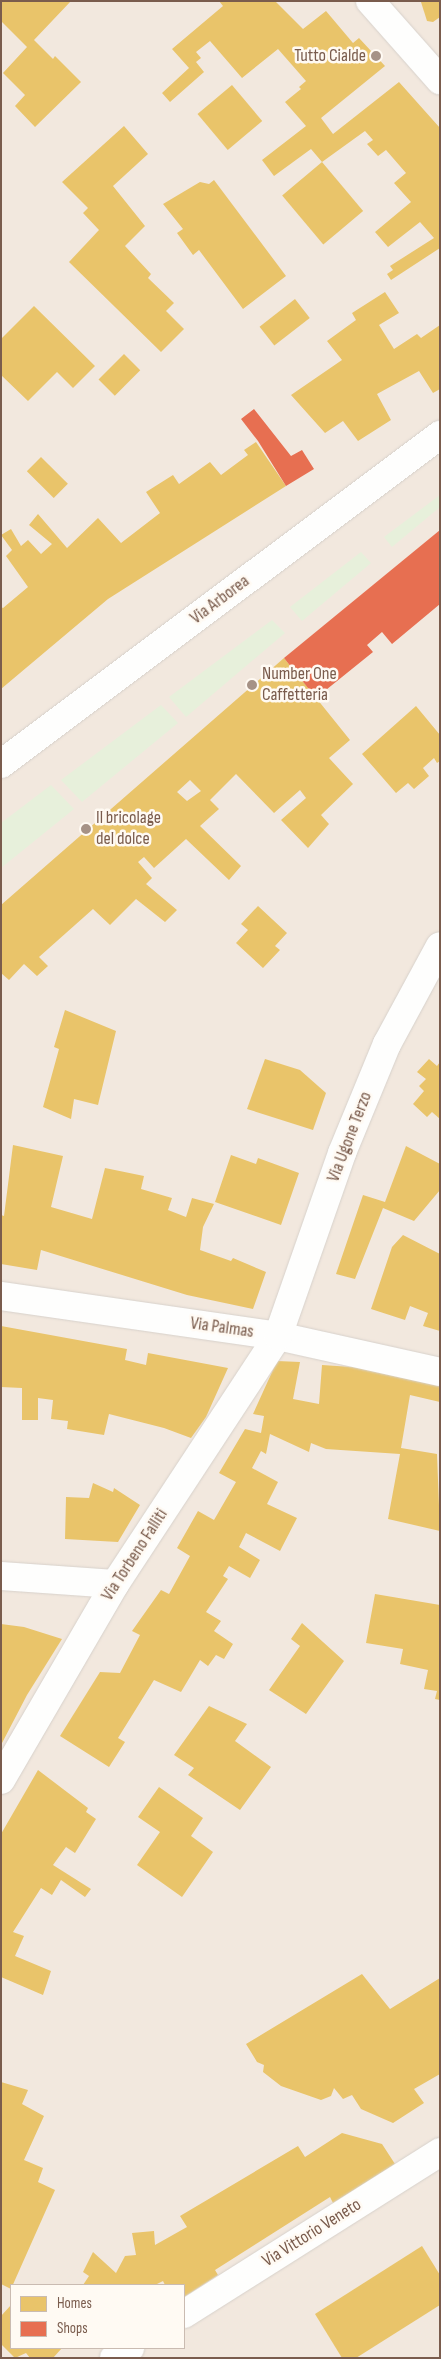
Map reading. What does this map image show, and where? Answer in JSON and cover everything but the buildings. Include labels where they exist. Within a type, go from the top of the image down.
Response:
[{"type":"street","points":[[370,1],[440,80]]},
{"type":"street","name":"Via Arborea","points":[[1,764],[440,435]]},
{"type":"street","name":"Via Ugone Terzo","points":[[278,1336],[342,1153],[379,1062],[440,946]]},
{"type":"street","name":"Via Palmas","points":[[1,1296],[278,1336],[440,1372]]},
{"type":"street","name":"Via Torbeno Falliti","points":[[1,1780],[115,1584],[278,1336]]},
{"type":"street","points":[[1,1576],[115,1584]]},
{"type":"street","name":"Via Vittorio Veneto","points":[[185,2313],[440,2152]]},
{"type":"street","points":[[114,2358],[128,2349]]},
{"type":"shaded area","points":[[1,1],[440,1],[440,2358],[1,2358]]},
{"type":"green space","points":[[440,495],[440,507],[392,547],[384,537]]},
{"type":"green space","points":[[361,552],[371,563],[302,621],[290,607]]},
{"type":"green space","points":[[272,620],[285,633],[186,717],[169,697]]},
{"type":"green space","points":[[161,705],[178,723],[82,802],[61,780]]},
{"type":"green space","points":[[51,785],[74,809],[1,868],[1,823]]},
{"type":"place","name":"Tutto Cialde","points":[[376,56]]},
{"type":"place","name":"Number One Caffetteria","points":[[252,685]]},
{"type":"place","name":"Il bricolage del dolce","points":[[86,829]]}]
